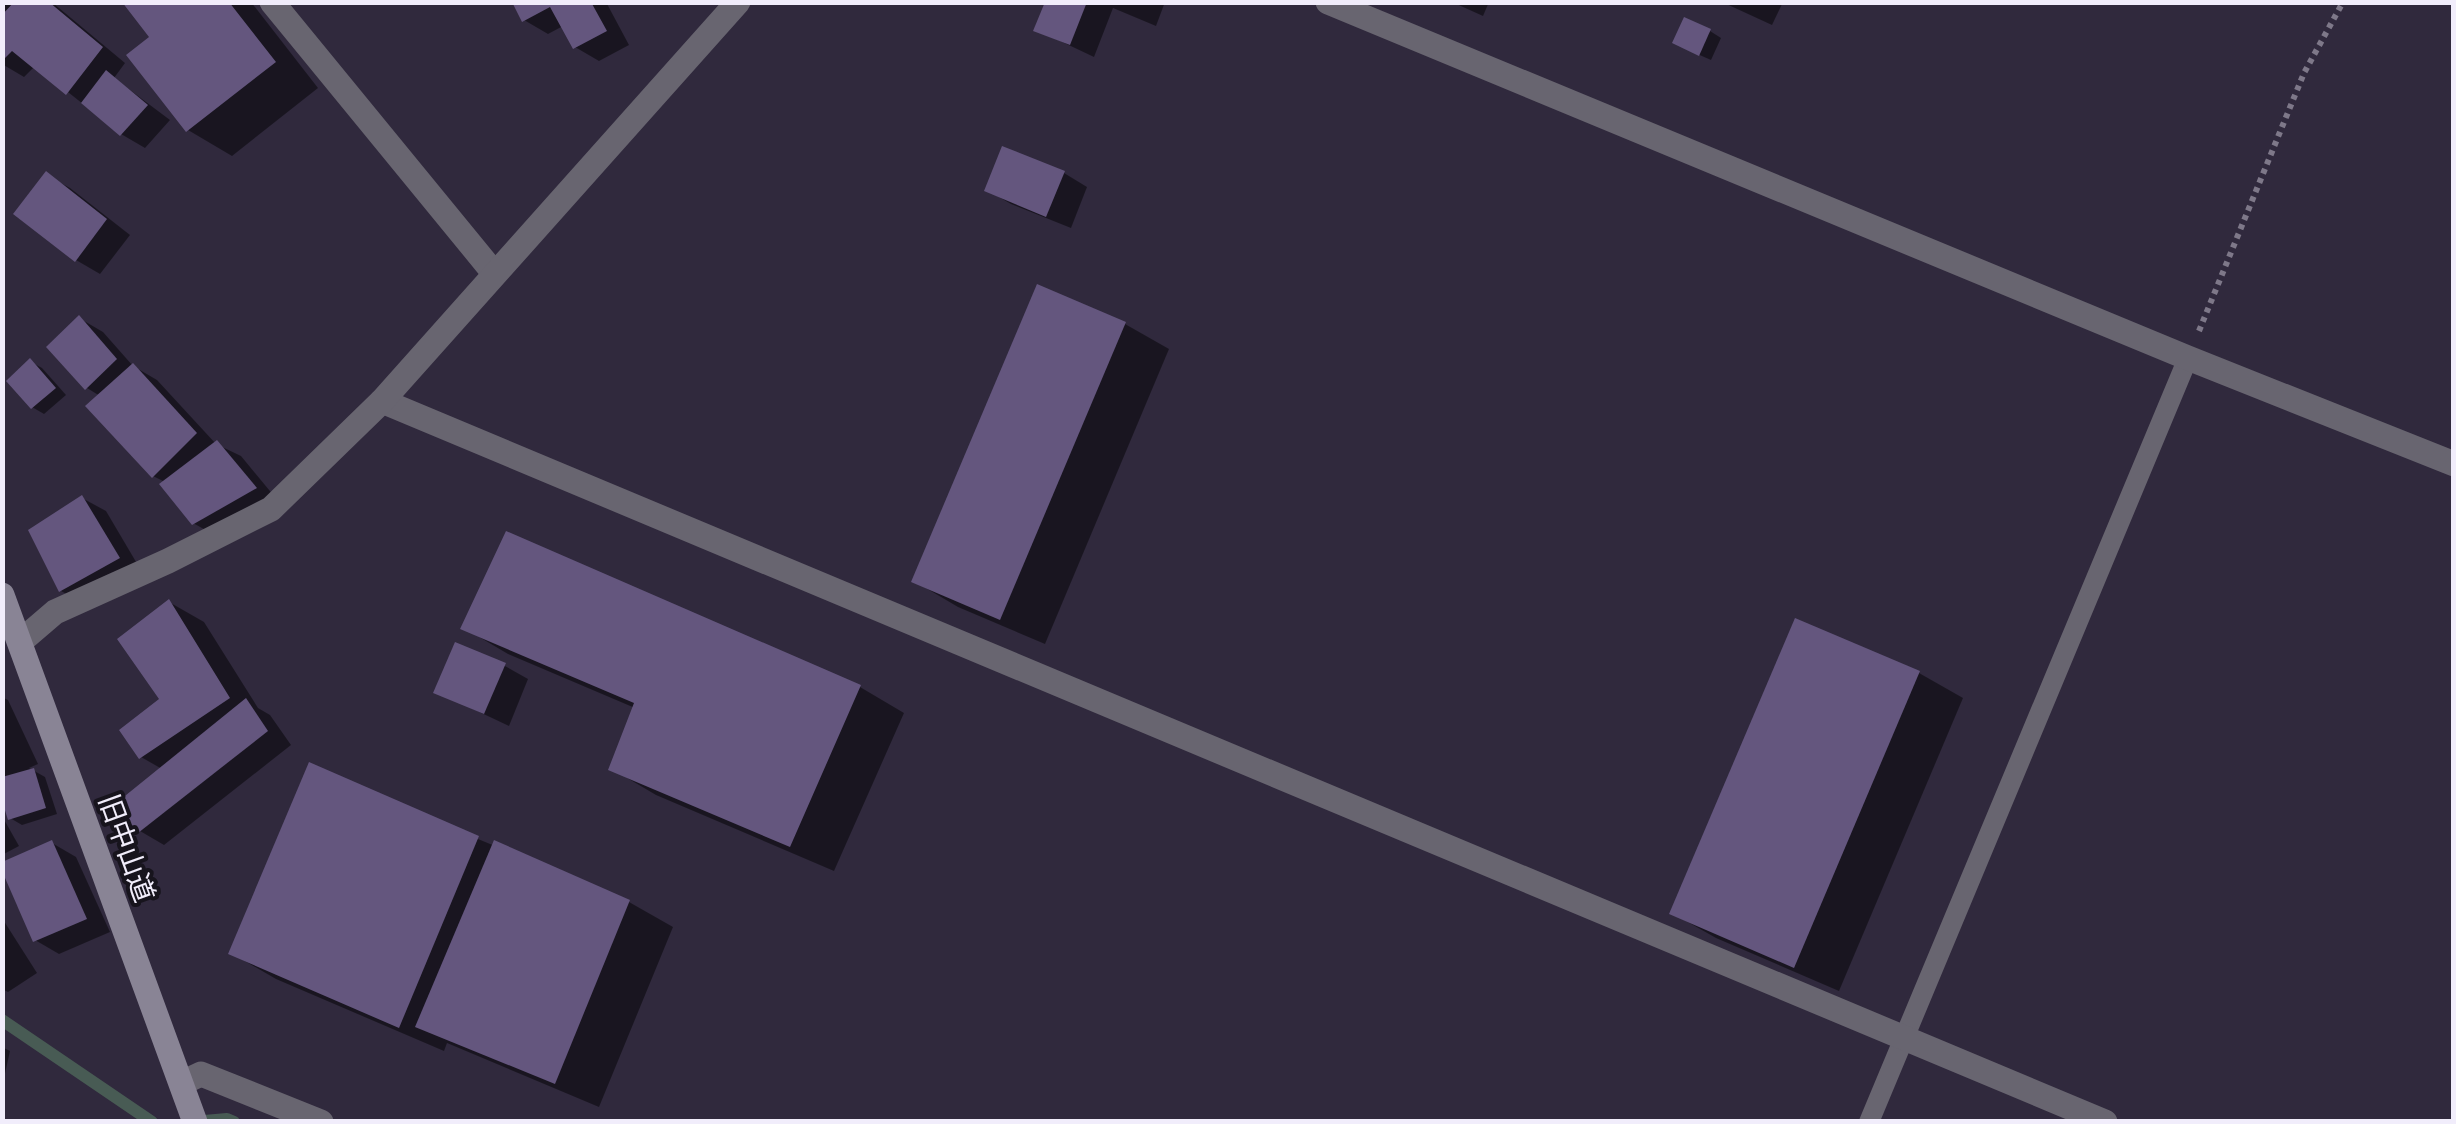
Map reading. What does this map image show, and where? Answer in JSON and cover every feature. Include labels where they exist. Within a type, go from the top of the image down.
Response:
[{"type":"main road","name":"旧中山道","points":[[2,596],[11,647],[189,1102]]},
{"type":"street","points":[[272,2],[494,273]]},
{"type":"street","points":[[11,647],[55,612],[271,509],[382,400],[738,2]]},
{"type":"street","points":[[1328,2],[1372,11],[2188,358],[2454,464]]},
{"type":"street","points":[[382,400],[2105,1122]]},
{"type":"street","points":[[189,1102],[201,1074],[321,1122]]},
{"type":"lane","points":[[1869,1122],[2188,358]]},
{"type":"path","points":[[2188,358],[2304,73],[2343,2]]},
{"type":"building","points":[[14,2],[49,2],[103,47],[66,95],[12,51],[2,61],[2,15]]},
{"type":"building","points":[[122,2],[229,2],[276,62],[186,132],[126,55],[149,37]]},
{"type":"building","points":[[512,2],[591,2],[607,31],[573,49],[550,7],[522,22]]},
{"type":"building","points":[[1045,2],[1087,2],[1070,45],[1033,31]]},
{"type":"building","points":[[1684,17],[1711,29],[1699,56],[1672,43]]},
{"type":"building","points":[[106,70],[148,105],[120,136],[81,103]]},
{"type":"building","points":[[1002,146],[1065,171],[1046,217],[984,191]]},
{"type":"building","points":[[46,171],[107,219],[75,262],[13,214]]},
{"type":"building","points":[[1037,284],[1126,322],[1000,620],[911,582]]},
{"type":"building","points":[[79,315],[117,359],[85,390],[46,347]]},
{"type":"building","points":[[30,358],[56,388],[31,409],[6,381]]},
{"type":"building","points":[[133,363],[197,433],[152,478],[85,406]]},
{"type":"building","points":[[217,440],[257,488],[192,525],[159,484]]},
{"type":"building","points":[[82,495],[120,558],[59,592],[28,530]]},
{"type":"building","points":[[506,531],[861,685],[790,847],[608,770],[634,703],[460,629]]},
{"type":"building","points":[[169,599],[230,698],[139,759],[119,730],[159,699],[117,639]]},
{"type":"building","points":[[1795,618],[1920,671],[1794,968],[1669,914]]},
{"type":"building","points":[[455,642],[506,663],[484,714],[433,693]]},
{"type":"building","points":[[246,698],[268,731],[138,833],[115,804]]},
{"type":"building","points":[[309,762],[479,836],[399,1028],[228,954]]},
{"type":"building","points":[[34,768],[46,808],[8,820],[2,801],[2,777]]},
{"type":"building","points":[[52,840],[87,919],[33,942],[2,871],[2,862]]},
{"type":"building","points":[[494,840],[630,900],[555,1084],[415,1027]]},
{"type":"waterway","points":[[2,1020],[152,1122]]},
{"type":"waterway","points":[[193,1122],[234,1122]]}]
